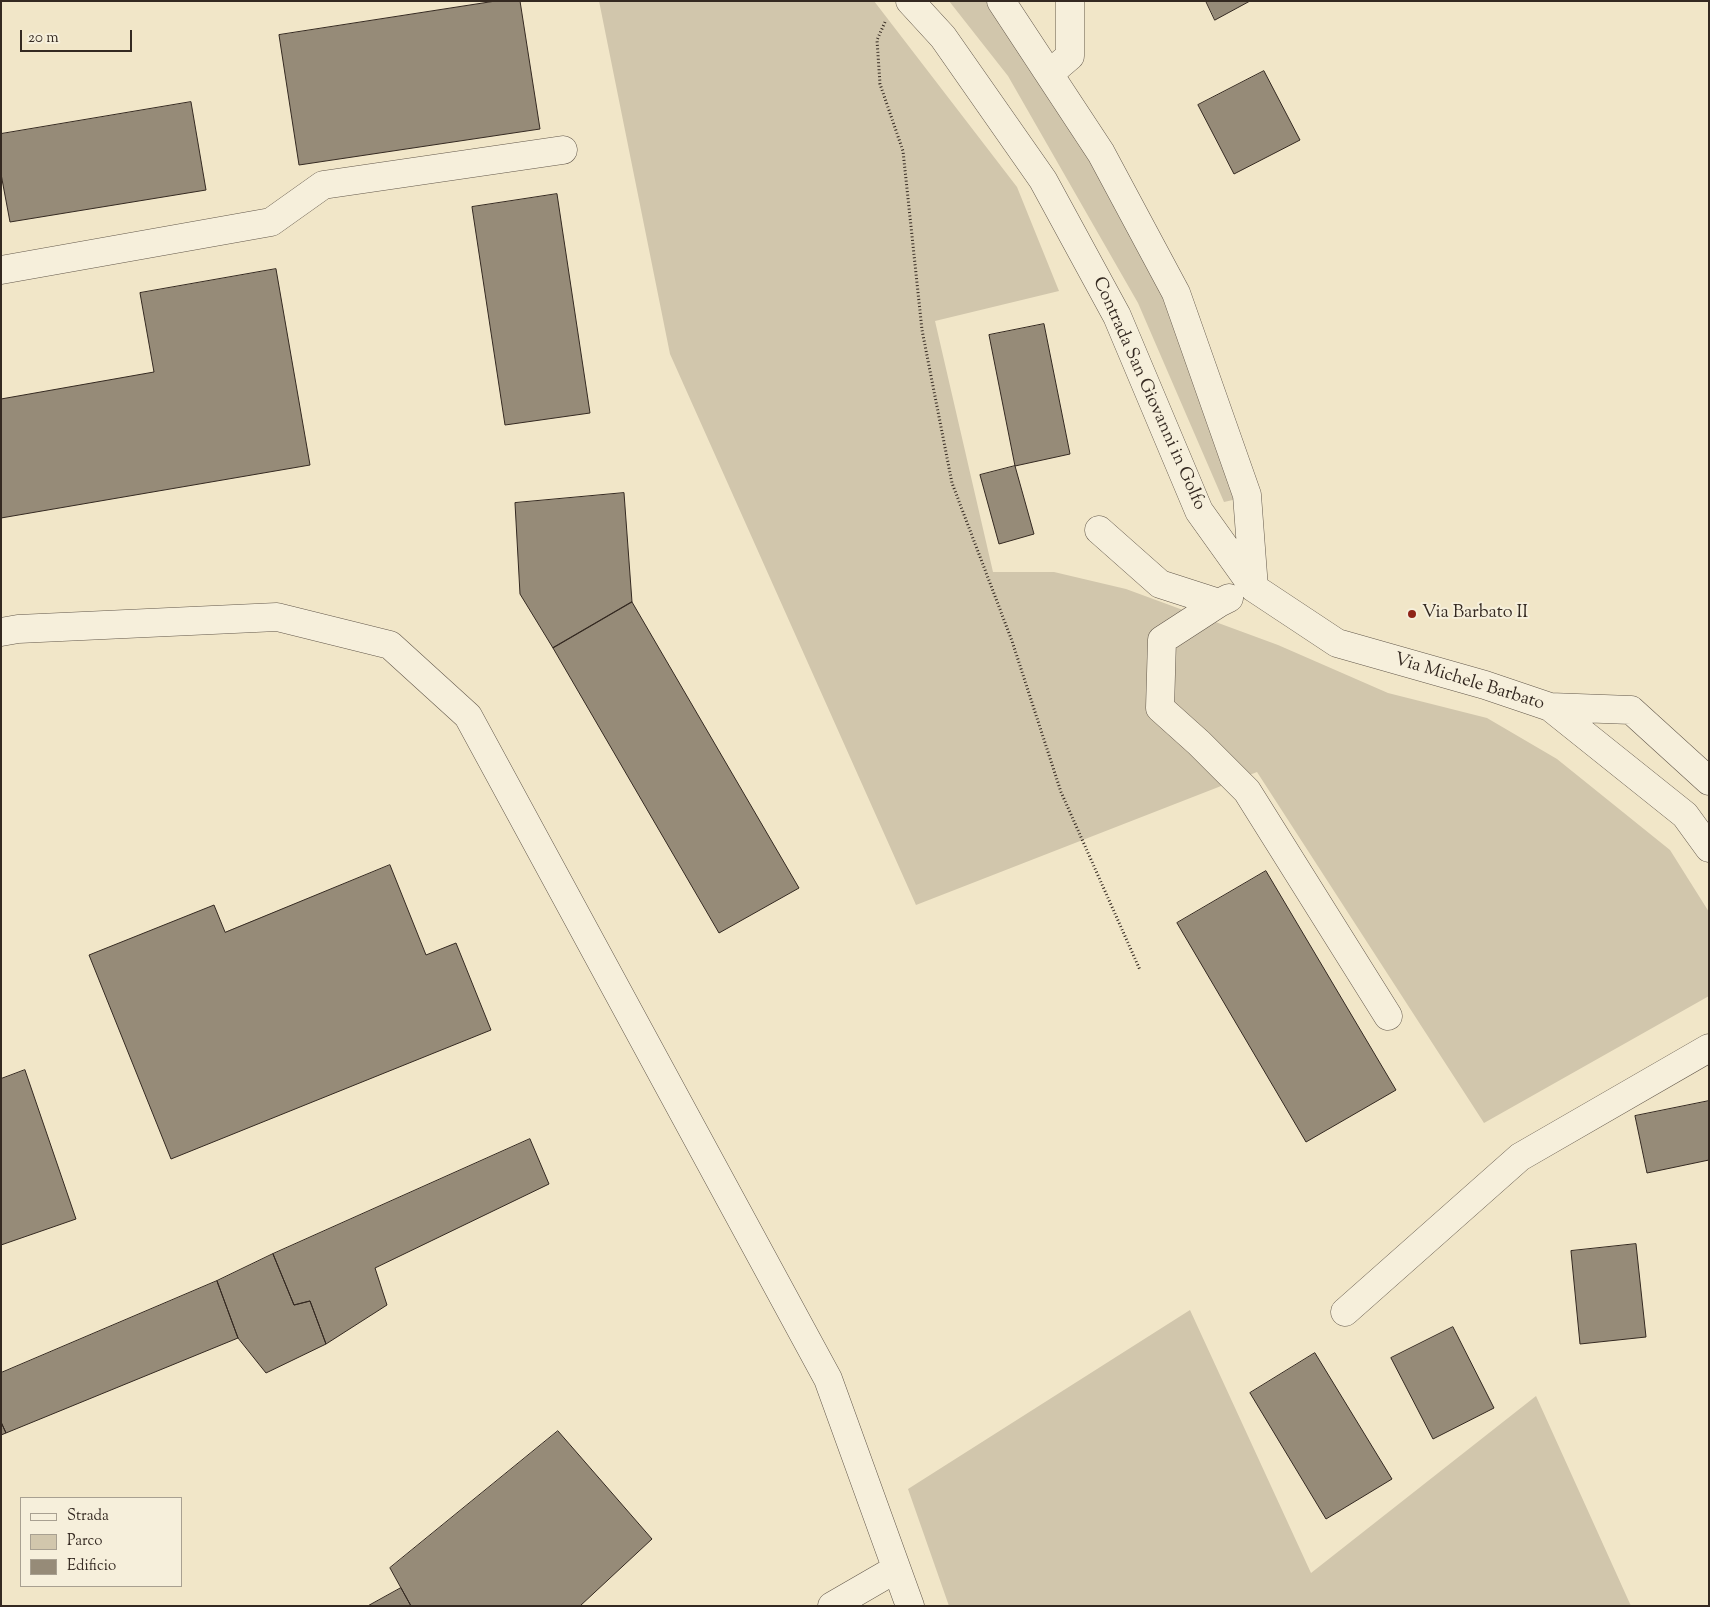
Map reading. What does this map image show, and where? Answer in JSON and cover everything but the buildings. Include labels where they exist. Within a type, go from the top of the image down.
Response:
[{"type":"street","name":"Contrada San Giovanni in Golfo","points":[[910,1],[943,37],[1043,180],[1117,316],[1199,511],[1254,588]]},
{"type":"street","points":[[1001,1],[1101,153],[1176,293],[1247,494],[1254,588],[1219,603],[1162,640],[1160,708],[1199,743],[1247,791],[1388,1016]]},
{"type":"street","points":[[1049,74],[1070,56],[1070,1]]},
{"type":"street","points":[[1,270],[271,222],[323,185],[563,150]]},
{"type":"street","points":[[1099,530],[1160,584],[1219,603]]},
{"type":"street","name":"Via Michele Barbato","points":[[1254,588],[1337,643],[1485,685],[1550,707],[1685,815],[1709,848]]},
{"type":"street","points":[[1,632],[18,629],[277,617],[390,645],[468,716],[828,1379],[910,1606]]},
{"type":"street","points":[[1550,707],[1630,710],[1709,780]]},
{"type":"street","points":[[1345,1312],[1520,1156],[1709,1048]]},
{"type":"street","points":[[832,1606],[896,1568]]},
{"type":"path","points":[[887,16],[877,40],[880,84],[903,151],[922,330],[952,483],[1012,641],[1061,792],[1140,970]]},
{"type":"green space","points":[[599,1],[874,1],[1017,187],[1059,291],[935,321],[993,572],[1054,572],[1126,589],[1278,645],[1388,693],[1487,718],[1557,759],[1670,850],[1709,912],[1709,996],[1484,1123],[1257,772],[916,905],[670,354]]},
{"type":"green space","points":[[949,1],[991,1],[1076,134],[1164,291],[1237,499],[1224,502],[1138,303],[1008,76]]},
{"type":"green space","points":[[1190,1310],[1311,1573],[1536,1396],[1631,1606],[949,1606],[908,1489]]},
{"type":"place","name":"Via Barbato II","points":[[1412,614]]}]
